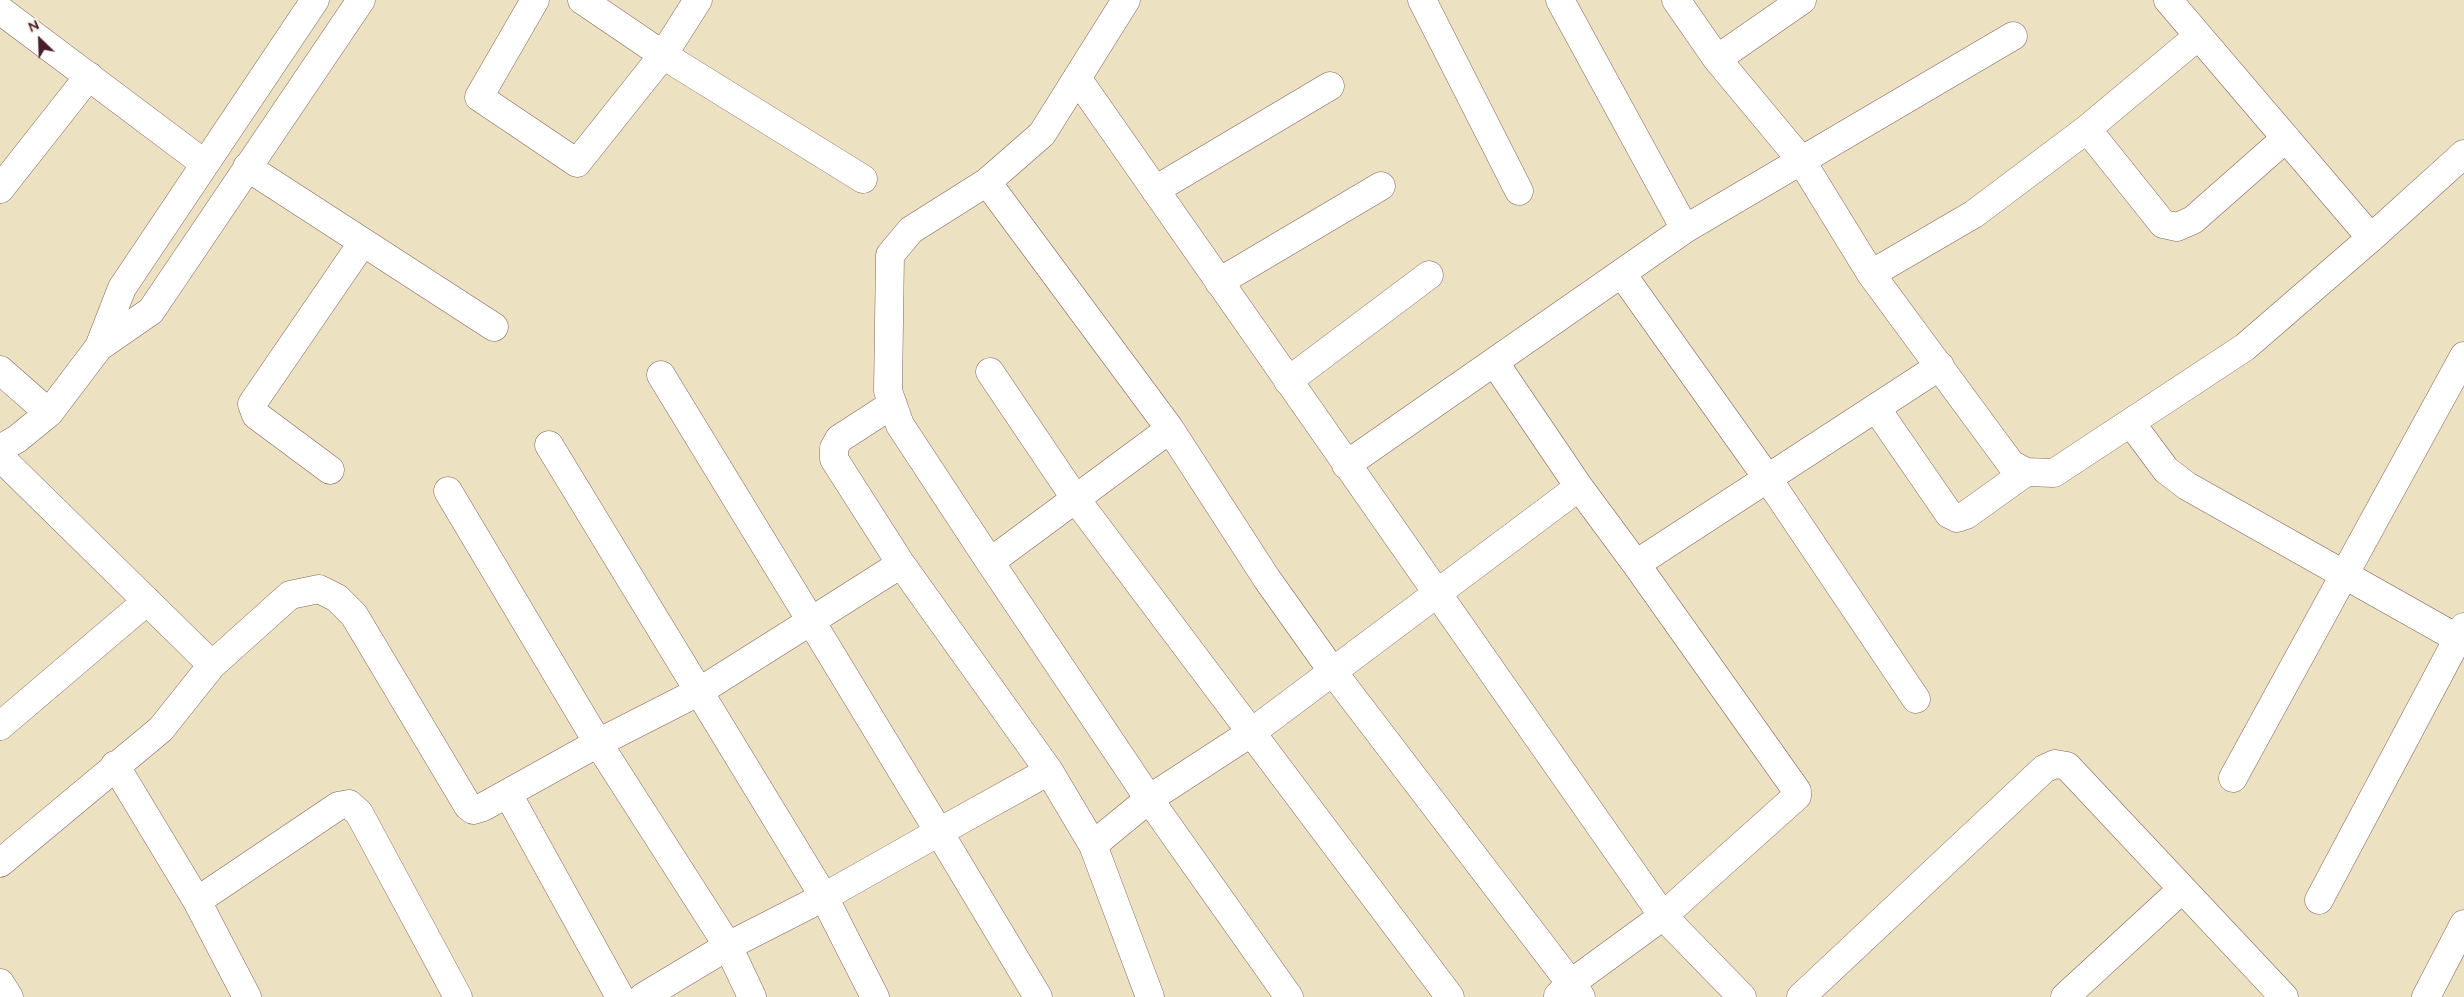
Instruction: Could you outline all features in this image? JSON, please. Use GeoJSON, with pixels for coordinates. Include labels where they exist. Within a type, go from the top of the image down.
{"type":"FeatureCollection","features":[{"type":"Feature","properties":{"kind":"street"},"geometry":{"type":"LineString","coordinates":[[0,448],[17,439],[49,414],[99,348],[122,288],[315,0]]}},
{"type":"Feature","properties":{"kind":"street"},"geometry":{"type":"LineString","coordinates":[[99,348],[151,311],[361,0]]}},
{"type":"Feature","properties":{"kind":"street"},"geometry":{"type":"LineString","coordinates":[[535,0],[479,97],[577,163],[663,55],[698,0]]}},
{"type":"Feature","properties":{"kind":"street"},"geometry":{"type":"LineString","coordinates":[[582,0],[663,55],[863,179]]}},
{"type":"Feature","properties":{"kind":"street"},"geometry":{"type":"LineString","coordinates":[[1422,0],[1519,191]]}},
{"type":"Feature","properties":{"kind":"street"},"geometry":{"type":"LineString","coordinates":[[1560,0],[1685,229]]}},
{"type":"Feature","properties":{"kind":"street"},"geometry":{"type":"LineString","coordinates":[[1676,0],[1717,59],[1801,160],[1871,274],[2011,464],[2026,472],[2054,473],[2245,347],[2371,238],[2464,154]]}},
{"type":"Feature","properties":{"kind":"street"},"geometry":{"type":"LineString","coordinates":[[1717,59],[1802,0]]}},
{"type":"Feature","properties":{"kind":"street"},"geometry":{"type":"LineString","coordinates":[[2168,0],[2371,238]]}},
{"type":"Feature","properties":{"kind":"street"},"geometry":{"type":"LineString","coordinates":[[1119,2],[1077,78],[1042,134],[987,182],[912,230],[890,255],[888,391],[900,425],[990,562],[1149,799],[1289,997]]}},
{"type":"Feature","properties":{"kind":"street"},"geometry":{"type":"LineString","coordinates":[[0,10],[205,164]]}},
{"type":"Feature","properties":{"kind":"street"},"geometry":{"type":"LineString","coordinates":[[1346,465],[1685,229],[2013,36]]}},
{"type":"Feature","properties":{"kind":"street"},"geometry":{"type":"LineString","coordinates":[[1871,274],[1974,214],[2087,129],[2198,37]]}},
{"type":"Feature","properties":{"kind":"street"},"geometry":{"type":"LineString","coordinates":[[0,189],[89,76]]}},
{"type":"Feature","properties":{"kind":"street"},"geometry":{"type":"LineString","coordinates":[[1077,78],[1663,916],[1742,997]]}},
{"type":"Feature","properties":{"kind":"street"},"geometry":{"type":"LineString","coordinates":[[1155,190],[1330,86]]}},
{"type":"Feature","properties":{"kind":"street"},"geometry":{"type":"LineString","coordinates":[[2087,129],[2163,224],[2177,227],[2193,220],[2286,138]]}},
{"type":"Feature","properties":{"kind":"street"},"geometry":{"type":"LineString","coordinates":[[247,167],[494,327]]}},
{"type":"Feature","properties":{"kind":"street"},"geometry":{"type":"LineString","coordinates":[[987,182],[1170,429],[1267,580],[1333,672],[1570,993],[1663,916],[1797,796],[1797,791],[1579,487],[1495,363]]}},
{"type":"Feature","properties":{"kind":"street"},"geometry":{"type":"LineString","coordinates":[[1219,282],[1381,186]]}},
{"type":"Feature","properties":{"kind":"street"},"geometry":{"type":"LineString","coordinates":[[330,470],[256,415],[252,404],[363,242]]}},
{"type":"Feature","properties":{"kind":"street"},"geometry":{"type":"LineString","coordinates":[[1622,274],[1768,479],[1916,699]]}},
{"type":"Feature","properties":{"kind":"street"},"geometry":{"type":"LineString","coordinates":[[1288,381],[1430,275]]}},
{"type":"Feature","properties":{"kind":"street"},"geometry":{"type":"LineString","coordinates":[[2233,778],[2464,356]]}},
{"type":"Feature","properties":{"kind":"street"},"geometry":{"type":"LineString","coordinates":[[1636,564],[1940,366]]}},
{"type":"Feature","properties":{"kind":"street"},"geometry":{"type":"LineString","coordinates":[[0,370],[49,414]]}},
{"type":"Feature","properties":{"kind":"street"},"geometry":{"type":"LineString","coordinates":[[990,372],[1076,498],[1450,997]]}},
{"type":"Feature","properties":{"kind":"street"},"geometry":{"type":"LineString","coordinates":[[661,375],[812,621],[1038,997]]}},
{"type":"Feature","properties":{"kind":"street"},"geometry":{"type":"LineString","coordinates":[[893,404],[839,439],[834,448],[834,459],[901,564],[1049,771],[1093,845],[1150,997]]}},
{"type":"Feature","properties":{"kind":"street"},"geometry":{"type":"LineString","coordinates":[[1876,408],[1949,514],[1957,518],[1966,515],[2026,472]]}},
{"type":"Feature","properties":{"kind":"street"},"geometry":{"type":"LineString","coordinates":[[2131,423],[2166,470],[2187,486],[2345,576],[2462,636],[2318,900]]}},
{"type":"Feature","properties":{"kind":"street"},"geometry":{"type":"LineString","coordinates":[[990,562],[1170,429]]}},
{"type":"Feature","properties":{"kind":"street"},"geometry":{"type":"LineString","coordinates":[[550,445],[824,897],[875,997]]}},
{"type":"Feature","properties":{"kind":"street"},"geometry":{"type":"LineString","coordinates":[[0,457],[212,664]]}},
{"type":"Feature","properties":{"kind":"street"},"geometry":{"type":"LineString","coordinates":[[1093,845],[1149,799],[1252,732],[1439,594],[1579,487]]}},
{"type":"Feature","properties":{"kind":"street"},"geometry":{"type":"LineString","coordinates":[[448,491],[598,743],[728,946],[752,997]]}},
{"type":"Feature","properties":{"kind":"street"},"geometry":{"type":"LineString","coordinates":[[0,863],[161,729],[212,664],[290,595],[318,589],[337,598],[354,614],[468,806],[473,810],[508,794],[598,743],[700,691],[901,564]]}},
{"type":"Feature","properties":{"kind":"street"},"geometry":{"type":"LineString","coordinates":[[0,726],[147,601]]}},
{"type":"Feature","properties":{"kind":"street"},"geometry":{"type":"LineString","coordinates":[[1801,997],[2044,769],[2055,764],[2067,766],[2284,997]]}},
{"type":"Feature","properties":{"kind":"street"},"geometry":{"type":"LineString","coordinates":[[115,766],[197,901],[247,997]]}},
{"type":"Feature","properties":{"kind":"street"},"geometry":{"type":"LineString","coordinates":[[643,997],[728,946],[824,897],[1049,771]]}},
{"type":"Feature","properties":{"kind":"street"},"geometry":{"type":"LineString","coordinates":[[508,794],[620,997]]}},
{"type":"Feature","properties":{"kind":"street"},"geometry":{"type":"LineString","coordinates":[[197,901],[338,806],[349,804],[359,813],[458,997]]}},
{"type":"Feature","properties":{"kind":"street"},"geometry":{"type":"LineString","coordinates":[[2065,997],[2182,890]]}},
{"type":"Feature","properties":{"kind":"street"},"geometry":{"type":"LineString","coordinates":[[2426,997],[2464,924]]}},
{"type":"Feature","properties":{"kind":"street"},"geometry":{"type":"LineString","coordinates":[[0,983],[9,997]]}}]}
